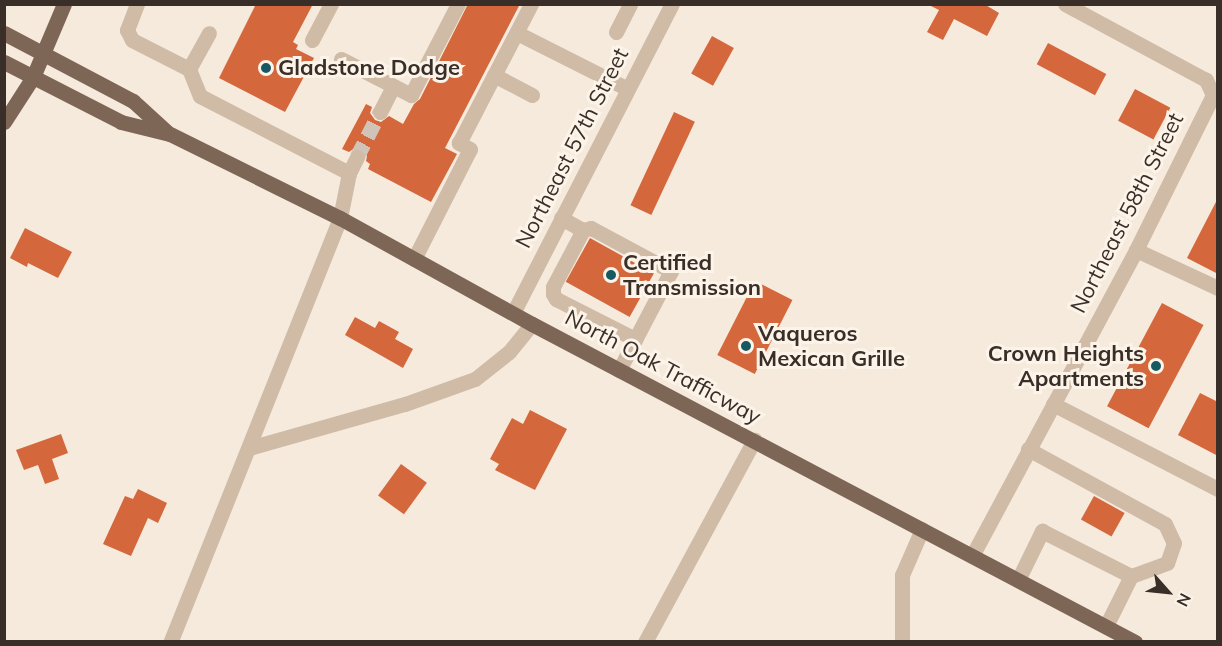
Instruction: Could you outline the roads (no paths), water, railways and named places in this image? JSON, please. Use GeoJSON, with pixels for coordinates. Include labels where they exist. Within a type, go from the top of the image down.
{"type":"FeatureCollection","features":[{"type":"Feature","properties":{"kind":"main road"},"geometry":{"type":"LineString","coordinates":[[4,122],[33,77],[64,4]]}},
{"type":"Feature","properties":{"kind":"main road","name":"North Oak Trafficway"},"geometry":{"type":"LineString","coordinates":[[4,33],[133,101],[170,134]]}},
{"type":"Feature","properties":{"kind":"main road","name":"North Oak Trafficway"},"geometry":{"type":"LineString","coordinates":[[4,62],[121,122],[170,134],[340,218],[532,324],[1136,642]]}},
{"type":"Feature","properties":{"kind":"street"},"geometry":{"type":"LineString","coordinates":[[136,4],[127,30],[132,40],[189,69],[200,96],[349,172]]}},
{"type":"Feature","properties":{"kind":"street"},"geometry":{"type":"LineString","coordinates":[[312,40],[331,4]]}},
{"type":"Feature","properties":{"kind":"street"},"geometry":{"type":"LineString","coordinates":[[341,59],[411,95],[458,4]]}},
{"type":"Feature","properties":{"kind":"street"},"geometry":{"type":"LineString","coordinates":[[414,259],[470,149],[459,143],[531,4]]}},
{"type":"Feature","properties":{"kind":"street"},"geometry":{"type":"LineString","coordinates":[[616,32],[630,4]]}},
{"type":"Feature","properties":{"kind":"street","name":"Northeast 57th Street"},"geometry":{"type":"LineString","coordinates":[[513,313],[672,4]]}},
{"type":"Feature","properties":{"kind":"street","name":"Northeast 58th Street"},"geometry":{"type":"LineString","coordinates":[[972,556],[1136,250],[1213,95],[1206,80],[1065,4]]}},
{"type":"Feature","properties":{"kind":"street"},"geometry":{"type":"LineString","coordinates":[[189,69],[209,33]]}},
{"type":"Feature","properties":{"kind":"street"},"geometry":{"type":"LineString","coordinates":[[517,33],[628,89]]}},
{"type":"Feature","properties":{"kind":"street"},"geometry":{"type":"LineString","coordinates":[[494,75],[532,95]]}},
{"type":"Feature","properties":{"kind":"street"},"geometry":{"type":"LineString","coordinates":[[380,112],[393,86]]}},
{"type":"Feature","properties":{"kind":"street"},"geometry":{"type":"LineString","coordinates":[[170,642],[340,218],[349,172],[357,157]]}},
{"type":"Feature","properties":{"kind":"street"},"geometry":{"type":"LineString","coordinates":[[561,218],[583,230],[591,228],[671,271],[619,369]]}},
{"type":"Feature","properties":{"kind":"street"},"geometry":{"type":"LineString","coordinates":[[583,230],[554,286],[553,294],[556,299],[635,339]]}},
{"type":"Feature","properties":{"kind":"street"},"geometry":{"type":"LineString","coordinates":[[1136,250],[1218,288]]}},
{"type":"Feature","properties":{"kind":"street"},"geometry":{"type":"LineString","coordinates":[[249,448],[382,411],[475,379],[509,352],[532,324]]}},
{"type":"Feature","properties":{"kind":"street"},"geometry":{"type":"LineString","coordinates":[[1053,404],[1218,489]]}},
{"type":"Feature","properties":{"kind":"street"},"geometry":{"type":"LineString","coordinates":[[645,642],[754,440]]}},
{"type":"Feature","properties":{"kind":"street"},"geometry":{"type":"LineString","coordinates":[[1029,449],[1165,524],[1174,543],[1167,563],[1131,576],[1106,626]]}},
{"type":"Feature","properties":{"kind":"street"},"geometry":{"type":"LineString","coordinates":[[902,642],[902,575],[922,529]]}},
{"type":"Feature","properties":{"kind":"street"},"geometry":{"type":"LineString","coordinates":[[1018,580],[1042,531],[1131,576]]}},
{"type":"Feature","properties":{"kind":"tunnel"},"geometry":{"type":"LineString","coordinates":[[357,157],[380,112]]}},
{"type":"Feature","properties":{"kind":"place","name":"Gladstone Dodge"},"geometry":{"type":"Point","coordinates":[266,68]}},
{"type":"Feature","properties":{"kind":"place","name":"Certified Transmission"},"geometry":{"type":"Point","coordinates":[611,275]}},
{"type":"Feature","properties":{"kind":"place","name":"Vaqueros Mexican Grille"},"geometry":{"type":"Point","coordinates":[746,346]}},
{"type":"Feature","properties":{"kind":"place","name":"Crown Heights Apartments"},"geometry":{"type":"Point","coordinates":[1156,366]}}]}
